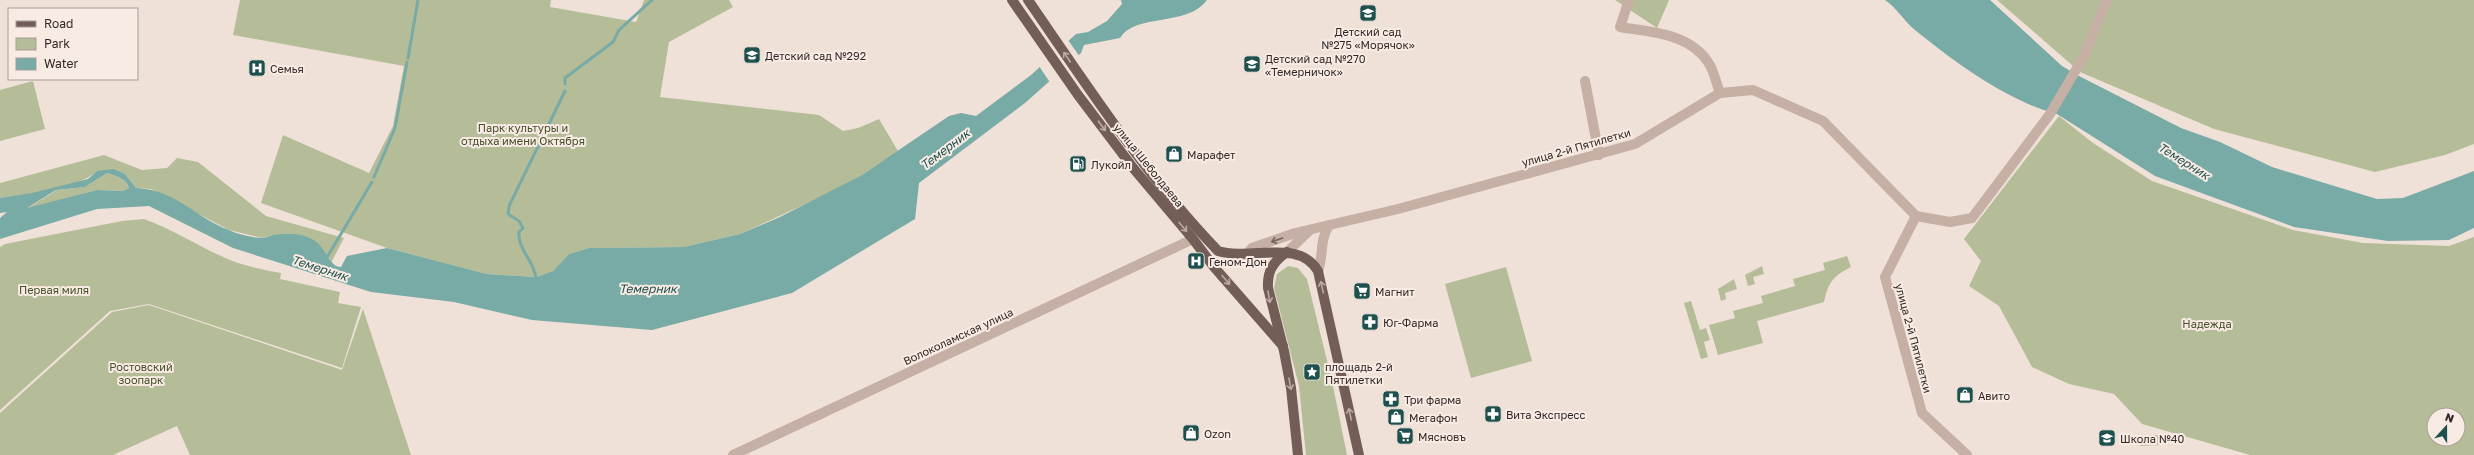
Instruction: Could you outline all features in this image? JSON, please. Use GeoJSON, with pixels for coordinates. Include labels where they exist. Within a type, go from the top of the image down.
{"type":"FeatureCollection","features":[{"type":"Feature","properties":{"kind":"main road","name":"улица Шеболдаева"},"geometry":{"type":"LineString","coordinates":[[1012,0],[1078,95],[1134,168],[1202,250],[1214,267],[1283,346]]}},
{"type":"Feature","properties":{"kind":"main road","name":"улица Шеболдаева"},"geometry":{"type":"LineString","coordinates":[[1030,2],[1088,90],[1143,165],[1218,251],[1232,255],[1246,255]]}},
{"type":"Feature","properties":{"kind":"main road"},"geometry":{"type":"LineString","coordinates":[[1287,252],[1276,260],[1267,278],[1271,309],[1283,346],[1292,393],[1298,455]]}},
{"type":"Feature","properties":{"kind":"main road"},"geometry":{"type":"LineString","coordinates":[[1246,255],[1287,252],[1308,259],[1318,271],[1358,454]]}},
{"type":"Feature","properties":{"kind":"street"},"geometry":{"type":"LineString","coordinates":[[1629,0],[1620,27],[1673,36],[1697,49],[1708,62],[1720,93]]}},
{"type":"Feature","properties":{"kind":"street"},"geometry":{"type":"LineString","coordinates":[[1916,216],[1950,222],[1972,218],[2050,114],[2084,56],[2107,0]]}},
{"type":"Feature","properties":{"kind":"street"},"geometry":{"type":"LineString","coordinates":[[1585,81],[1599,155]]}},
{"type":"Feature","properties":{"kind":"street","name":"улица 2-й Пятилетки"},"geometry":{"type":"LineString","coordinates":[[1246,255],[1252,248],[1310,230],[1599,155],[1635,144],[1720,93],[1753,90],[1823,121],[1916,216],[1885,277],[1922,413],[1967,455]]}},
{"type":"Feature","properties":{"kind":"street"},"geometry":{"type":"LineString","coordinates":[[1318,271],[1321,264],[1321,243],[1329,225]]}},
{"type":"Feature","properties":{"kind":"street","name":"улица 2-й Пятилетки"},"geometry":{"type":"LineString","coordinates":[[1287,252],[1310,230]]}},
{"type":"Feature","properties":{"kind":"street","name":"Волоколамская улица"},"geometry":{"type":"LineString","coordinates":[[733,455],[1193,239]]}},
{"type":"Feature","properties":{"kind":"green space","name":"Парк культуры и отдыха имени Октября"},"geometry":{"type":"Polygon","coordinates":[[[240,0],[551,0],[550,7],[636,22],[644,0],[729,0],[733,7],[669,42],[660,97],[819,115],[843,131],[858,128],[879,119],[898,151],[862,175],[825,195],[740,234],[684,247],[589,248],[569,254],[553,271],[536,277],[487,274],[387,248],[261,203],[283,135],[369,173],[393,126],[404,66],[233,35],[240,0]]]}},
{"type":"Feature","properties":{"kind":"green space"},"geometry":{"type":"Polygon","coordinates":[[[1615,0],[1669,0],[1657,28],[1615,0]]]}},
{"type":"Feature","properties":{"kind":"green space"},"geometry":{"type":"Polygon","coordinates":[[[1997,0],[2474,0],[2474,144],[2445,155],[2375,172],[2214,129],[2080,72],[1997,0]]]}},
{"type":"Feature","properties":{"kind":"green space"},"geometry":{"type":"Polygon","coordinates":[[[33,81],[45,129],[0,141],[0,90],[33,81]]]}},
{"type":"Feature","properties":{"kind":"green space","name":"Надежда"},"geometry":{"type":"Polygon","coordinates":[[[2059,116],[2093,143],[2152,181],[2293,230],[2363,243],[2449,246],[2474,237],[2474,455],[2250,455],[2142,424],[2114,394],[2069,384],[2032,367],[1999,306],[1969,286],[1981,261],[1964,239],[2059,116]]]}},
{"type":"Feature","properties":{"kind":"green space"},"geometry":{"type":"Polygon","coordinates":[[[104,155],[142,170],[167,168],[177,158],[198,162],[266,216],[344,238],[331,263],[329,257],[272,235],[262,238],[229,230],[151,189],[136,188],[125,174],[97,171],[78,182],[52,190],[0,198],[0,183],[104,155]]]}},
{"type":"Feature","properties":{"kind":"green space"},"geometry":{"type":"Polygon","coordinates":[[[107,173],[117,176],[126,182],[129,188],[123,191],[97,190],[26,209],[57,190],[85,187],[107,173]]]}},
{"type":"Feature","properties":{"kind":"green space","name":"Первая миля"},"geometry":{"type":"Polygon","coordinates":[[[144,219],[234,261],[281,273],[280,279],[340,292],[338,303],[361,307],[342,368],[149,304],[110,311],[0,410],[0,247],[5,244],[122,221],[144,219]]]}},
{"type":"Feature","properties":{"kind":"green space"},"geometry":{"type":"Polygon","coordinates":[[[1847,256],[1851,267],[1832,281],[1827,290],[1824,302],[1757,321],[1763,343],[1718,355],[1709,325],[1735,318],[1733,311],[1763,303],[1761,296],[1795,286],[1793,279],[1825,270],[1823,263],[1847,256]]]}},
{"type":"Feature","properties":{"kind":"green space"},"geometry":{"type":"Polygon","coordinates":[[[1288,266],[1298,268],[1307,279],[1332,381],[1347,455],[1306,455],[1299,386],[1274,288],[1277,274],[1288,266]]]}},
{"type":"Feature","properties":{"kind":"green space"},"geometry":{"type":"Polygon","coordinates":[[[1762,266],[1764,274],[1753,277],[1755,284],[1748,286],[1745,275],[1762,266]]]}},
{"type":"Feature","properties":{"kind":"green space"},"geometry":{"type":"Polygon","coordinates":[[[1506,267],[1532,361],[1471,378],[1445,284],[1506,267]]]}},
{"type":"Feature","properties":{"kind":"green space"},"geometry":{"type":"Polygon","coordinates":[[[1734,279],[1737,289],[1725,293],[1726,299],[1721,301],[1718,289],[1734,279]]]}},
{"type":"Feature","properties":{"kind":"green space"},"geometry":{"type":"Polygon","coordinates":[[[1691,301],[1700,330],[1706,328],[1710,340],[1704,342],[1708,357],[1701,359],[1684,303],[1691,301]]]}},
{"type":"Feature","properties":{"kind":"green space","name":"Ростовский зоопарк"},"geometry":{"type":"Polygon","coordinates":[[[149,305],[342,370],[363,309],[411,455],[190,455],[177,426],[113,455],[0,455],[0,413],[112,312],[149,305]]]}},
{"type":"Feature","properties":{"kind":"green space"},"geometry":{"type":"Polygon","coordinates":[[[2160,435],[2161,445],[2140,446],[2140,436],[2160,435]]]}},
{"type":"Feature","properties":{"kind":"water","name":"Темерник"},"geometry":{"type":"Polygon","coordinates":[[[1121,0],[1207,0],[1188,14],[1137,25],[1127,30],[1120,38],[1084,45],[1081,53],[1025,103],[919,183],[915,219],[792,293],[652,330],[532,320],[454,302],[371,292],[233,248],[149,206],[97,209],[0,239],[0,218],[7,212],[0,213],[0,198],[32,193],[88,179],[97,171],[113,169],[125,174],[136,188],[163,194],[185,205],[217,225],[236,233],[258,238],[264,238],[272,235],[299,235],[314,240],[319,244],[329,259],[336,266],[341,267],[347,256],[387,248],[487,274],[536,277],[553,271],[569,254],[589,248],[684,247],[740,234],[780,217],[862,175],[949,116],[961,113],[976,116],[1031,75],[1076,34],[1088,32],[1107,21],[1122,4],[1121,0]],[[107,173],[85,187],[56,190],[27,208],[97,190],[123,191],[129,188],[126,182],[117,176],[107,173]]]}},
{"type":"Feature","properties":{"kind":"water","name":"Темерник"},"geometry":{"type":"Polygon","coordinates":[[[1885,0],[1990,0],[2062,66],[2079,76],[2181,128],[2220,142],[2272,167],[2377,199],[2403,198],[2474,171],[2474,228],[2449,240],[2388,241],[2294,227],[2155,176],[2057,114],[2020,100],[1982,79],[1946,55],[1915,30],[1885,0]]]}},
{"type":"Feature","properties":{"kind":"pier"},"geometry":{"type":"Polygon","coordinates":[[[1068,40],[1080,57],[1051,84],[1039,66],[1068,40]]]}},
{"type":"Feature","properties":{"kind":"waterway"},"geometry":{"type":"LineString","coordinates":[[408,58],[418,0]]}},
{"type":"Feature","properties":{"kind":"waterway"},"geometry":{"type":"LineString","coordinates":[[565,84],[565,78],[613,42],[619,30],[652,0]]}},
{"type":"Feature","properties":{"kind":"waterway"},"geometry":{"type":"LineString","coordinates":[[374,177],[395,128],[407,62]]}},
{"type":"Feature","properties":{"kind":"waterway"},"geometry":{"type":"LineString","coordinates":[[536,280],[533,268],[519,238],[519,232],[523,228],[519,221],[508,214],[509,206],[565,91]]}},
{"type":"Feature","properties":{"kind":"waterway"},"geometry":{"type":"LineString","coordinates":[[326,259],[372,182]]}},
{"type":"Feature","properties":{"kind":"place","name":"Детский сад №275 «Морячок»"},"geometry":{"type":"Point","coordinates":[1368,13]}},
{"type":"Feature","properties":{"kind":"place","name":"Детский сад №292"},"geometry":{"type":"Point","coordinates":[752,55]}},
{"type":"Feature","properties":{"kind":"place","name":"Детский сад №270 «Темерничок»"},"geometry":{"type":"Point","coordinates":[1252,64]}},
{"type":"Feature","properties":{"kind":"place","name":"Семья"},"geometry":{"type":"Point","coordinates":[257,68]}},
{"type":"Feature","properties":{"kind":"place","name":"Марафет"},"geometry":{"type":"Point","coordinates":[1174,154]}},
{"type":"Feature","properties":{"kind":"place","name":"Лукойл"},"geometry":{"type":"Point","coordinates":[1078,164]}},
{"type":"Feature","properties":{"kind":"place","name":"Геном-Дон"},"geometry":{"type":"Point","coordinates":[1196,261]}},
{"type":"Feature","properties":{"kind":"place","name":"Магнит"},"geometry":{"type":"Point","coordinates":[1362,291]}},
{"type":"Feature","properties":{"kind":"place","name":"Юг-Фарма"},"geometry":{"type":"Point","coordinates":[1370,322]}},
{"type":"Feature","properties":{"kind":"place","name":"площадь 2-й Пятилетки"},"geometry":{"type":"Point","coordinates":[1312,372]}},
{"type":"Feature","properties":{"kind":"place","name":"Авито"},"geometry":{"type":"Point","coordinates":[1965,395]}},
{"type":"Feature","properties":{"kind":"place","name":"Три фарма"},"geometry":{"type":"Point","coordinates":[1391,399]}},
{"type":"Feature","properties":{"kind":"place","name":"Вита Экспресс"},"geometry":{"type":"Point","coordinates":[1493,414]}},
{"type":"Feature","properties":{"kind":"place","name":"Мегафон"},"geometry":{"type":"Point","coordinates":[1396,417]}},
{"type":"Feature","properties":{"kind":"place","name":"Ozon"},"geometry":{"type":"Point","coordinates":[1191,433]}},
{"type":"Feature","properties":{"kind":"place","name":"Мясновъ"},"geometry":{"type":"Point","coordinates":[1405,436]}},
{"type":"Feature","properties":{"kind":"place","name":"Школа №40"},"geometry":{"type":"Point","coordinates":[2107,438]}}]}
